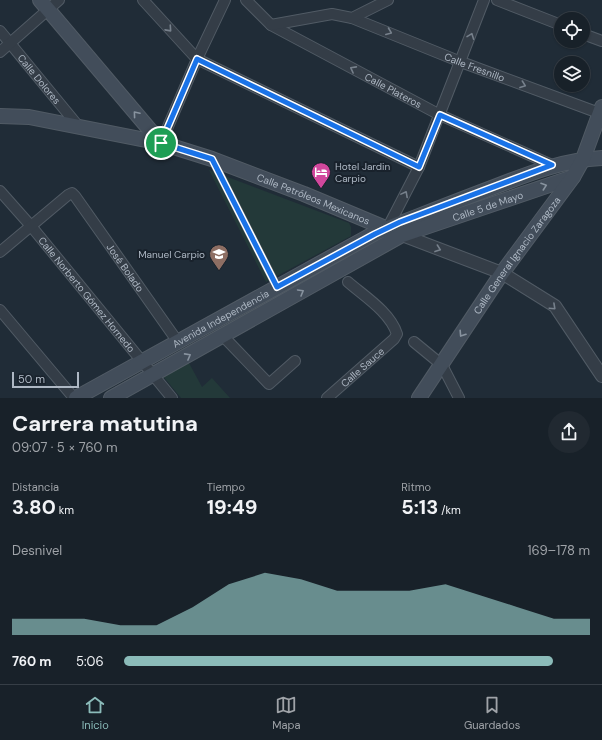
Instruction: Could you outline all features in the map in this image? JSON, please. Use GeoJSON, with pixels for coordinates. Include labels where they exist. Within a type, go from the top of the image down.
{"type":"FeatureCollection","features":[{"type":"Feature","properties":{"kind":"main road"},"geometry":{"type":"LineString","coordinates":[[44,5],[161,143]]}},
{"type":"Feature","properties":{"kind":"main road","name":"Calle General Ignacio Zaragoza"},"geometry":{"type":"LineString","coordinates":[[419,398],[502,272],[573,177],[583,159],[600,110]]}},
{"type":"Feature","properties":{"kind":"main road","name":"Calle Petróleos Mexicanos"},"geometry":{"type":"LineString","coordinates":[[0,116],[29,117],[161,143],[212,159],[304,194],[402,235]]}},
{"type":"Feature","properties":{"kind":"main road","name":"Calle 5 de Mayo"},"geometry":{"type":"LineString","coordinates":[[386,229],[400,222],[552,165],[583,159],[602,158]]}},
{"type":"Feature","properties":{"kind":"main road","name":"Calle 5 de Mayo"},"geometry":{"type":"LineString","coordinates":[[402,235],[573,177]]}},
{"type":"Feature","properties":{"kind":"main road","name":"Avenida Independencia"},"geometry":{"type":"LineString","coordinates":[[75,398],[143,363],[277,287],[386,229]]}},
{"type":"Feature","properties":{"kind":"main road","name":"Avenida Independencia"},"geometry":{"type":"LineString","coordinates":[[111,398],[402,235]]}},
{"type":"Feature","properties":{"kind":"street"},"geometry":{"type":"LineString","coordinates":[[0,52],[44,5],[59,0]]}},
{"type":"Feature","properties":{"kind":"street"},"geometry":{"type":"LineString","coordinates":[[143,0],[197,59],[419,167]]}},
{"type":"Feature","properties":{"kind":"street"},"geometry":{"type":"LineString","coordinates":[[161,143],[197,59],[225,0]]}},
{"type":"Feature","properties":{"kind":"street","name":"Calle Plateros"},"geometry":{"type":"LineString","coordinates":[[246,0],[271,25],[440,115],[552,165]]}},
{"type":"Feature","properties":{"kind":"street"},"geometry":{"type":"LineString","coordinates":[[352,18],[388,0]]}},
{"type":"Feature","properties":{"kind":"street"},"geometry":{"type":"LineString","coordinates":[[386,229],[419,167],[484,0]]}},
{"type":"Feature","properties":{"kind":"street"},"geometry":{"type":"LineString","coordinates":[[497,0],[554,22]]}},
{"type":"Feature","properties":{"kind":"street","name":"Calle Fresnillo"},"geometry":{"type":"LineString","coordinates":[[271,25],[332,14],[352,18],[461,62],[600,110]]}},
{"type":"Feature","properties":{"kind":"street","name":"Calle Dolores"},"geometry":{"type":"LineString","coordinates":[[0,32],[79,127]]}},
{"type":"Feature","properties":{"kind":"street"},"geometry":{"type":"LineString","coordinates":[[590,37],[602,41]]}},
{"type":"Feature","properties":{"kind":"street"},"geometry":{"type":"LineString","coordinates":[[212,159],[277,287]]}},
{"type":"Feature","properties":{"kind":"street","name":"Calle Norberto Gómez Hornedo"},"geometry":{"type":"LineString","coordinates":[[0,191],[31,226],[172,398]]}},
{"type":"Feature","properties":{"kind":"street","name":"José Bolado"},"geometry":{"type":"LineString","coordinates":[[31,226],[72,193],[178,342]]}},
{"type":"Feature","properties":{"kind":"street"},"geometry":{"type":"LineString","coordinates":[[0,252],[31,226]]}},
{"type":"Feature","properties":{"kind":"street","name":"Calle Petróleos Mexicanos"},"geometry":{"type":"LineString","coordinates":[[402,235],[502,272],[555,306],[602,376]]}},
{"type":"Feature","properties":{"kind":"street","name":"Calle Sauce"},"geometry":{"type":"LineString","coordinates":[[327,398],[394,339],[397,334],[395,328],[379,309],[348,282]]}},
{"type":"Feature","properties":{"kind":"street"},"geometry":{"type":"LineString","coordinates":[[0,310],[75,398]]}},
{"type":"Feature","properties":{"kind":"street"},"geometry":{"type":"LineString","coordinates":[[223,336],[269,384],[295,361]]}},
{"type":"Feature","properties":{"kind":"street"},"geometry":{"type":"LineString","coordinates":[[414,342],[442,365],[459,398]]}},
{"type":"Feature","properties":{"kind":"green space"},"geometry":{"type":"Polygon","coordinates":[[[209,170],[349,223],[351,227],[351,236],[266,282],[209,170]]]}},
{"type":"Feature","properties":{"kind":"green space"},"geometry":{"type":"Polygon","coordinates":[[[189,363],[202,387],[212,378],[230,398],[181,398],[162,375],[189,363]]]}},
{"type":"Feature","properties":{"kind":"place","name":"Hotel Jardin Carpio"},"geometry":{"type":"Point","coordinates":[321,189]}},
{"type":"Feature","properties":{"kind":"place","name":"Manuel Carpio"},"geometry":{"type":"Point","coordinates":[219,271]}},
{"type":"Feature","properties":{"kind":"route"},"geometry":{"type":"LineString","coordinates":[[197,59],[419,167],[440,115],[552,165],[400,222],[277,287],[215,168],[212,159],[161,143],[197,59]]}}]}
